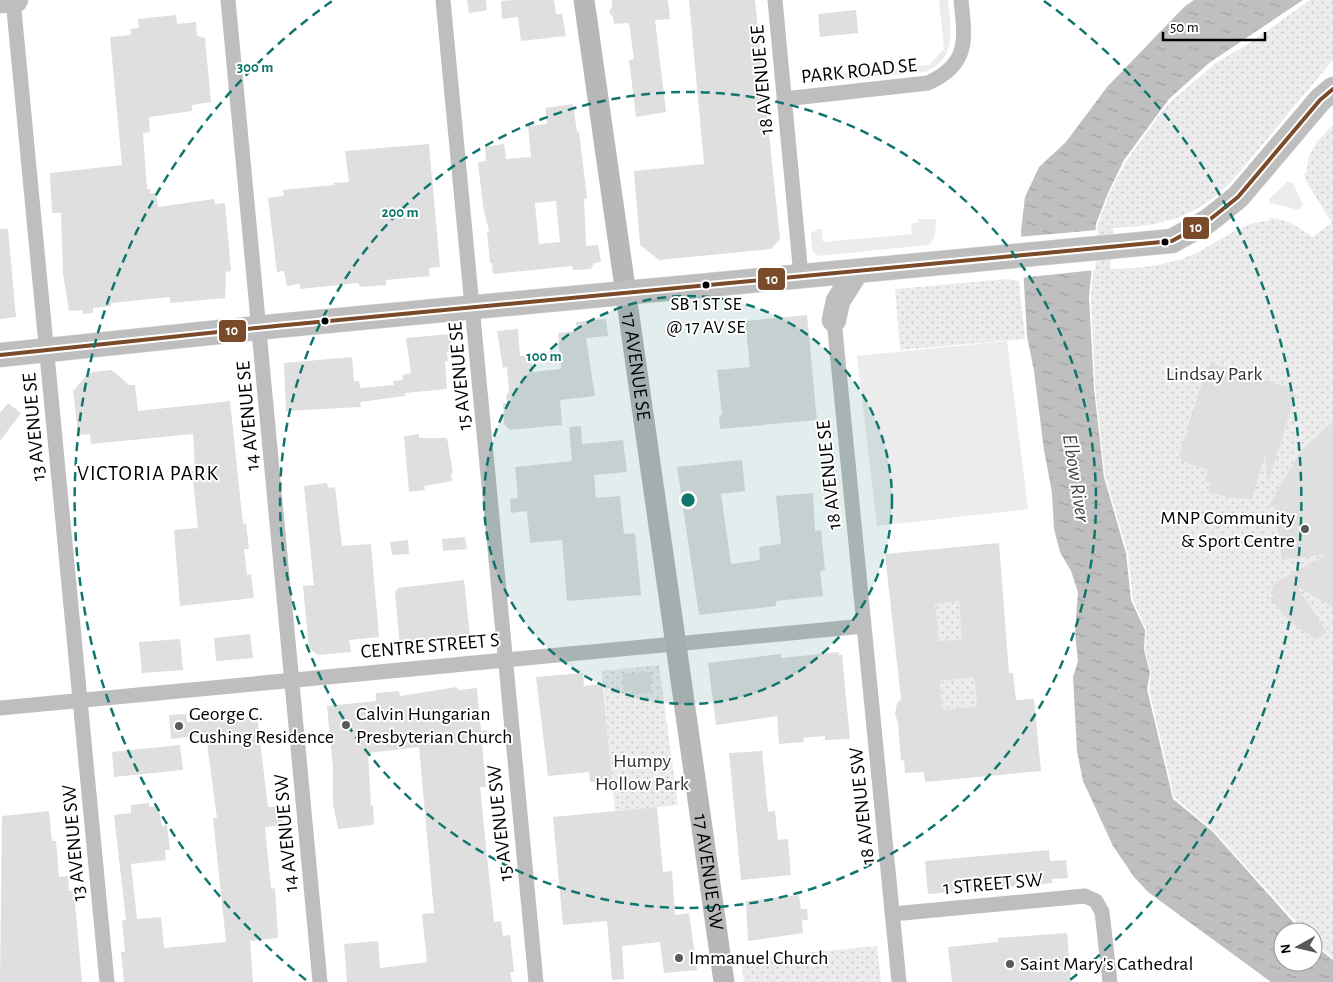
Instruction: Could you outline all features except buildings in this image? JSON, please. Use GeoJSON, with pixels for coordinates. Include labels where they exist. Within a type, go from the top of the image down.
{"type":"FeatureCollection","features":[{"type":"Feature","properties":{"kind":"main road"},"geometry":{"type":"LineString","coordinates":[[0,2],[15,0]]}},
{"type":"Feature","properties":{"kind":"main road","name":"17 AVENUE SE"},"geometry":{"type":"LineString","coordinates":[[584,0],[677,644]]}},
{"type":"Feature","properties":{"kind":"main road"},"geometry":{"type":"LineString","coordinates":[[0,354],[259,327],[1172,242],[1208,221],[1238,197],[1320,100],[1333,89]]}},
{"type":"Feature","properties":{"kind":"main road"},"geometry":{"type":"LineString","coordinates":[[834,320],[838,301],[857,271]]}},
{"type":"Feature","properties":{"kind":"main road"},"geometry":{"type":"LineString","coordinates":[[805,275],[824,296],[834,320]]}},
{"type":"Feature","properties":{"kind":"main road","name":"17 AVENUE SW"},"geometry":{"type":"LineString","coordinates":[[677,644],[724,982]]}},
{"type":"Feature","properties":{"kind":"street","name":"13 AVENUE SE"},"geometry":{"type":"LineString","coordinates":[[15,0],[80,701]]}},
{"type":"Feature","properties":{"kind":"street","name":"14 AVENUE SE"},"geometry":{"type":"LineString","coordinates":[[228,0],[292,680]]}},
{"type":"Feature","properties":{"kind":"street","name":"15 AVENUE SE"},"geometry":{"type":"LineString","coordinates":[[443,0],[474,307],[504,659]]}},
{"type":"Feature","properties":{"kind":"street","name":"18 AVENUE SE"},"geometry":{"type":"LineString","coordinates":[[775,0],[784,99],[805,275]]}},
{"type":"Feature","properties":{"kind":"street","name":"PARK ROAD SE"},"geometry":{"type":"LineString","coordinates":[[784,99],[928,83],[941,77],[960,57],[964,45],[961,0]]}},
{"type":"Feature","properties":{"kind":"street","name":"18 AVENUE SE"},"geometry":{"type":"LineString","coordinates":[[834,320],[864,626]]}},
{"type":"Feature","properties":{"kind":"street","name":"CENTRE STREET S"},"geometry":{"type":"LineString","coordinates":[[0,708],[864,626]]}},
{"type":"Feature","properties":{"kind":"street","name":"18 AVENUE SW"},"geometry":{"type":"LineString","coordinates":[[864,626],[899,982]]}},
{"type":"Feature","properties":{"kind":"street","name":"15 AVENUE SW"},"geometry":{"type":"LineString","coordinates":[[504,659],[536,982]]}},
{"type":"Feature","properties":{"kind":"street","name":"14 AVENUE SW"},"geometry":{"type":"LineString","coordinates":[[292,680],[320,982]]}},
{"type":"Feature","properties":{"kind":"street","name":"13 AVENUE SW"},"geometry":{"type":"LineString","coordinates":[[80,701],[107,982]]}},
{"type":"Feature","properties":{"kind":"street","name":"1 STREET SW"},"geometry":{"type":"LineString","coordinates":[[892,914],[1085,896],[1096,901],[1102,912],[1110,982]]}},
{"type":"Feature","properties":{"kind":"green space"},"geometry":{"type":"Polygon","coordinates":[[[939,0],[948,0],[951,32],[950,42],[943,60],[935,67],[924,72],[825,82],[824,75],[929,65],[944,49],[939,0]]]}},
{"type":"Feature","properties":{"kind":"green space","name":"Lindsay Park"},"geometry":{"type":"Polygon","coordinates":[[[1310,0],[1333,0],[1333,60],[1219,194],[1192,212],[1178,218],[1148,225],[1113,228],[1110,269],[1144,267],[1178,260],[1207,248],[1232,232],[1250,224],[1269,221],[1269,218],[1292,224],[1312,237],[1332,223],[1306,181],[1304,174],[1307,172],[1309,158],[1314,146],[1333,125],[1333,958],[1323,950],[1323,922],[1296,922],[1214,831],[1174,797],[1149,689],[1151,673],[1145,650],[1146,629],[1133,600],[1128,553],[1105,476],[1095,387],[1091,295],[1098,224],[1109,194],[1126,161],[1166,106],[1217,62],[1250,43],[1310,0]]]}},
{"type":"Feature","properties":{"kind":"green space"},"geometry":{"type":"Polygon","coordinates":[[[1287,182],[1292,182],[1303,205],[1299,210],[1270,203],[1269,199],[1287,182]]]}},
{"type":"Feature","properties":{"kind":"green space"},"geometry":{"type":"Polygon","coordinates":[[[918,219],[936,219],[934,237],[928,245],[818,256],[812,251],[811,232],[816,231],[816,229],[822,229],[823,242],[912,234],[911,223],[918,223],[918,219]]]}},
{"type":"Feature","properties":{"kind":"green space"},"geometry":{"type":"Polygon","coordinates":[[[1008,279],[1019,281],[1025,339],[900,350],[895,289],[1008,279]]]}},
{"type":"Feature","properties":{"kind":"green space"},"geometry":{"type":"Polygon","coordinates":[[[1007,341],[1028,509],[877,526],[857,356],[1007,341]]]}},
{"type":"Feature","properties":{"kind":"green space"},"geometry":{"type":"Polygon","coordinates":[[[959,601],[963,639],[939,641],[935,604],[959,601]]]}},
{"type":"Feature","properties":{"kind":"green space","name":"Humpy Hollow Park"},"geometry":{"type":"Polygon","coordinates":[[[659,665],[678,805],[615,811],[602,671],[659,665]]]}},
{"type":"Feature","properties":{"kind":"green space"},"geometry":{"type":"Polygon","coordinates":[[[974,677],[977,706],[943,710],[940,681],[974,677]]]}},
{"type":"Feature","properties":{"kind":"green space"},"geometry":{"type":"Polygon","coordinates":[[[877,946],[881,982],[744,982],[741,959],[877,946]]]}},
{"type":"Feature","properties":{"kind":"water","name":"Elbow River"},"geometry":{"type":"Polygon","coordinates":[[[1194,0],[1303,0],[1209,63],[1169,99],[1124,160],[1108,193],[1096,224],[1089,297],[1094,389],[1104,477],[1126,553],[1131,600],[1145,630],[1144,650],[1150,673],[1147,689],[1173,799],[1212,831],[1293,922],[1273,922],[1273,972],[1323,972],[1323,952],[1333,960],[1333,982],[1271,982],[1148,892],[1134,877],[1113,846],[1083,781],[1077,751],[1073,677],[1078,661],[1075,632],[1078,592],[1071,571],[1060,552],[1054,529],[1052,493],[1027,336],[1021,231],[1025,197],[1039,167],[1066,142],[1107,87],[1184,7],[1194,0]]]}},
{"type":"Feature","properties":{"kind":"pier"},"geometry":{"type":"Polygon","coordinates":[[[1098,230],[1095,270],[1020,278],[1018,237],[1098,230]]]}},
{"type":"Feature","properties":{"kind":"transit line","name":"10"},"geometry":{"type":"LineString","coordinates":[[0,355],[276,326],[1172,241],[1208,221],[1238,197],[1320,100],[1333,89]]}},
{"type":"Feature","properties":{"kind":"place","name":"SB 1 ST SE @ 17 AV SE"},"geometry":{"type":"Point","coordinates":[706,285]}},
{"type":"Feature","properties":{"kind":"place","name":"MNP Community & Sport Centre"},"geometry":{"type":"Point","coordinates":[1305,529]}},
{"type":"Feature","properties":{"kind":"place","name":"Calvin Hungarian Presbyterian Church"},"geometry":{"type":"Point","coordinates":[346,725]}},
{"type":"Feature","properties":{"kind":"place","name":"George C. Cushing Residence"},"geometry":{"type":"Point","coordinates":[179,726]}},
{"type":"Feature","properties":{"kind":"place","name":"Immanuel Church"},"geometry":{"type":"Point","coordinates":[679,958]}},
{"type":"Feature","properties":{"kind":"place","name":"Saint Mary's Cathedral"},"geometry":{"type":"Point","coordinates":[1010,964]}},
{"type":"Feature","properties":{"kind":"district","name":"VICTORIA PARK"},"geometry":{"type":"Point","coordinates":[148,473]}}]}
